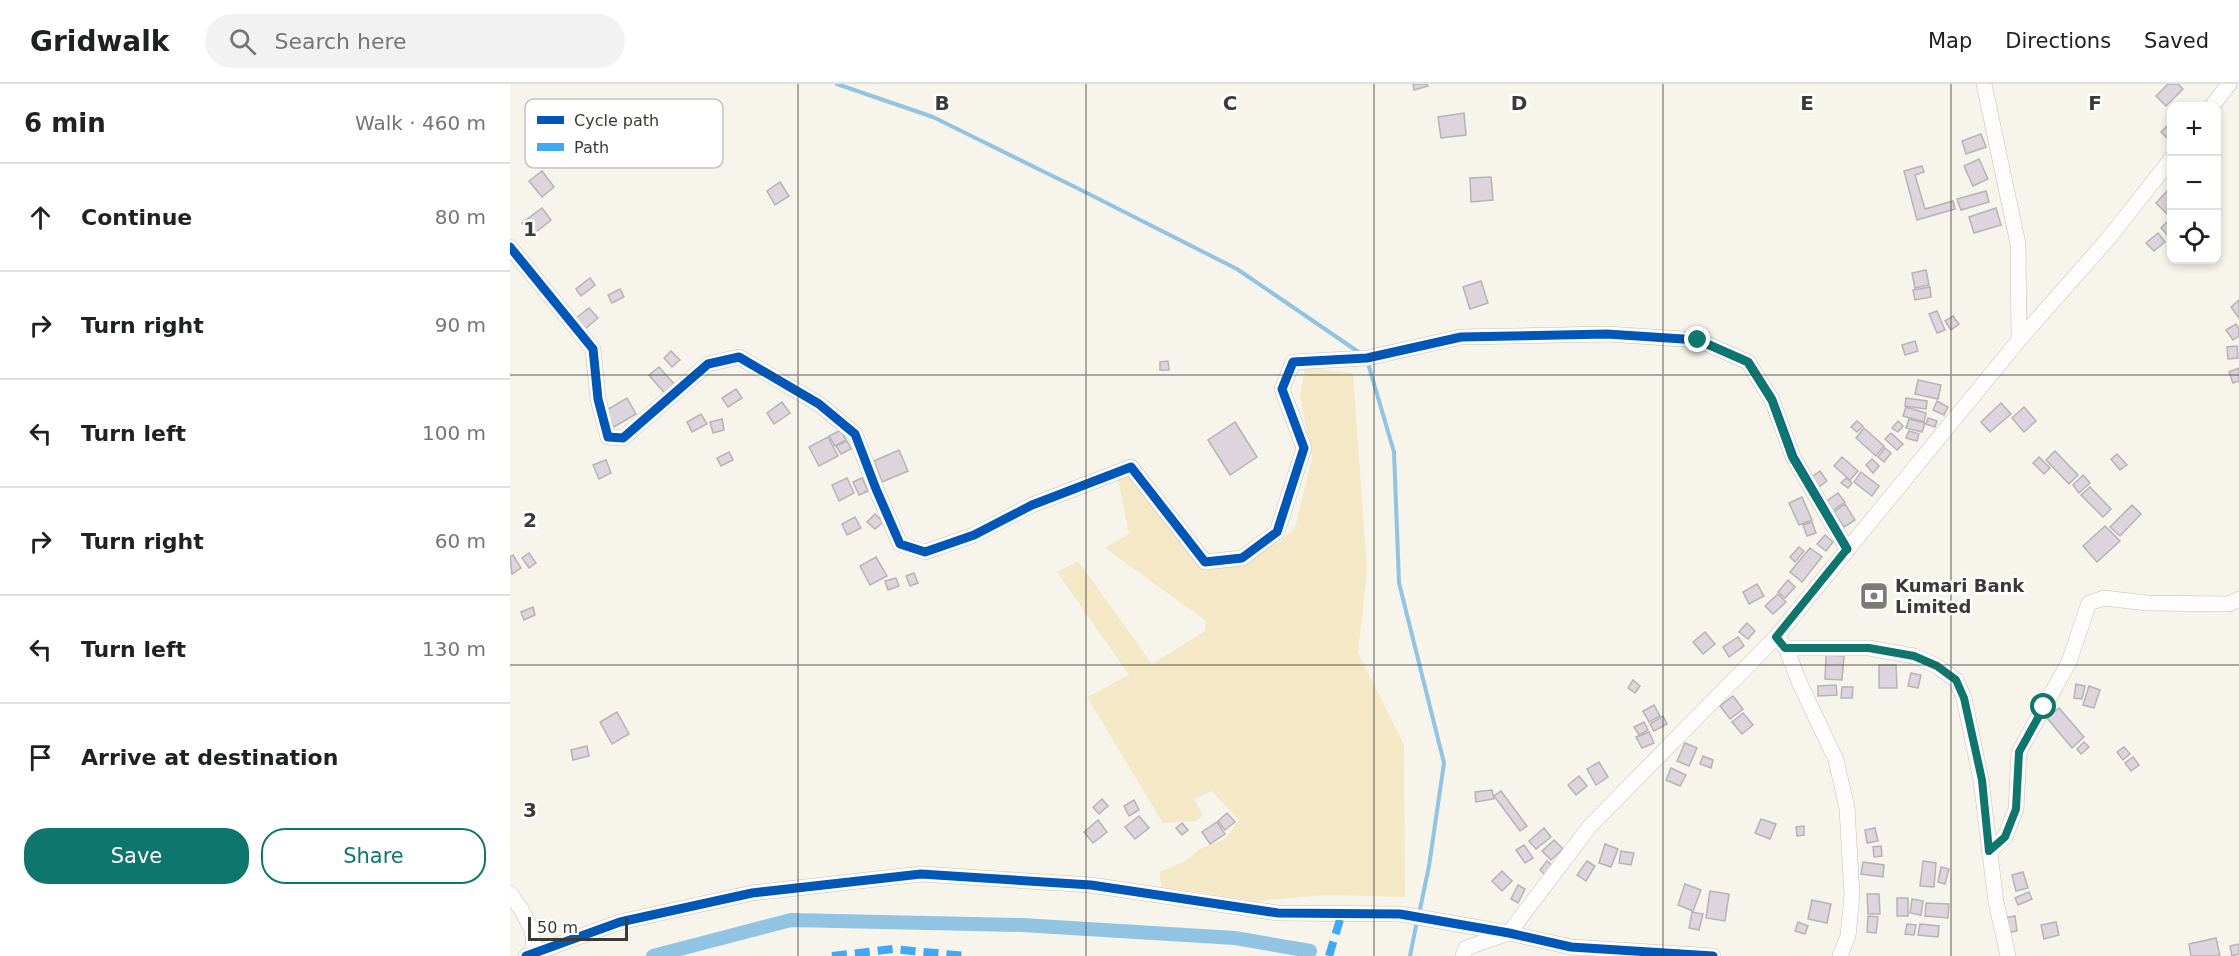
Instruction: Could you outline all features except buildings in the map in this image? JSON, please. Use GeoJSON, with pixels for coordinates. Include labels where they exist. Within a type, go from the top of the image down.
{"type":"FeatureCollection","features":[{"type":"Feature","properties":{"kind":"street"},"geometry":{"type":"LineString","coordinates":[[1984,84],[2018,244],[2019,340]]}},
{"type":"Feature","properties":{"kind":"street"},"geometry":{"type":"LineString","coordinates":[[2215,102],[2229,84]]}},
{"type":"Feature","properties":{"kind":"street"},"geometry":{"type":"LineString","coordinates":[[1463,956],[1466,948],[1509,933],[1590,826],[1781,642],[1847,549],[2019,340],[2108,239],[2167,164]]}},
{"type":"Feature","properties":{"kind":"street"},"geometry":{"type":"LineString","coordinates":[[510,247],[593,349],[598,399],[608,437],[623,438],[708,364],[739,357],[819,405],[855,434],[900,544],[925,552],[974,535],[1032,505],[1131,467],[1205,562],[1242,558],[1277,532],[1304,448],[1281,389],[1293,362],[1367,358],[1461,337],[1607,334],[1698,340],[1748,362],[1772,400],[1792,457],[1847,549]]}},
{"type":"Feature","properties":{"kind":"street"},"geometry":{"type":"LineString","coordinates":[[1989,851],[2005,837],[2016,809],[2019,752],[2068,662],[2089,603],[2104,598],[2147,603],[2229,604],[2239,599]]}},
{"type":"Feature","properties":{"kind":"street"},"geometry":{"type":"LineString","coordinates":[[1781,642],[1869,648],[1914,656],[1937,666],[1956,680],[1964,698],[1982,780],[1996,902],[2008,956]]}},
{"type":"Feature","properties":{"kind":"street"},"geometry":{"type":"LineString","coordinates":[[1781,642],[1836,760],[1847,808],[1852,895],[1848,936],[1840,956]]}},
{"type":"Feature","properties":{"kind":"street"},"geometry":{"type":"LineString","coordinates":[[510,894],[532,930],[532,955],[620,922],[752,893],[921,874],[1091,885],[1278,913],[1400,914],[1509,933],[1571,947],[1713,956]]}},
{"type":"Feature","properties":{"kind":"shaded area"},"geometry":{"type":"Polygon","coordinates":[[[1305,368],[1353,373],[1367,572],[1358,652],[1404,745],[1405,897],[1325,895],[1257,901],[1162,887],[1159,872],[1187,860],[1200,849],[1225,839],[1239,820],[1212,791],[1194,799],[1203,815],[1196,821],[1163,823],[1087,697],[1129,675],[1057,572],[1078,561],[1152,664],[1205,631],[1206,621],[1105,548],[1129,534],[1117,475],[1131,472],[1203,566],[1240,562],[1280,542],[1295,528],[1312,458],[1300,396],[1305,368]]]}},
{"type":"Feature","properties":{"kind":"waterway"},"geometry":{"type":"LineString","coordinates":[[837,84],[933,117],[1237,269],[1360,353]]}},
{"type":"Feature","properties":{"kind":"waterway"},"geometry":{"type":"LineString","coordinates":[[1367,360],[1394,452],[1399,583],[1444,763],[1429,866],[1419,914]]}},
{"type":"Feature","properties":{"kind":"waterway"},"geometry":{"type":"LineString","coordinates":[[653,956],[791,920],[1022,925],[1235,938],[1310,951]]}},
{"type":"Feature","properties":{"kind":"waterway"},"geometry":{"type":"LineString","coordinates":[[1410,956],[1417,921]]}},
{"type":"Feature","properties":{"kind":"marked path"},"geometry":{"type":"LineString","coordinates":[[1329,956],[1342,913]]}},
{"type":"Feature","properties":{"kind":"marked path"},"geometry":{"type":"LineString","coordinates":[[832,956],[893,949],[966,956]]}},
{"type":"Feature","properties":{"kind":"cycle path"},"geometry":{"type":"LineString","coordinates":[[510,247],[593,349],[598,399],[608,437],[623,438],[708,364],[739,357],[819,404],[855,434],[900,544],[925,552],[974,535],[1032,505],[1131,467],[1205,562],[1242,558],[1277,532],[1304,448],[1282,389],[1293,362],[1367,358],[1461,337],[1607,334],[1698,340],[1748,362],[1772,400],[1793,457],[1847,549]]}},
{"type":"Feature","properties":{"kind":"cycle path"},"geometry":{"type":"LineString","coordinates":[[526,956],[620,922],[752,893],[921,874],[1091,885],[1278,913],[1400,914],[1509,933],[1571,947],[1713,956]]}},
{"type":"Feature","properties":{"kind":"place","name":"Kumari Bank Limited"},"geometry":{"type":"Point","coordinates":[1874,596]}},
{"type":"Feature","properties":{"kind":"route"},"geometry":{"type":"LineString","coordinates":[[1698,340],[1748,362],[1772,400],[1792,457],[1847,549],[1776,637],[1785,648],[1869,648],[1914,656],[1937,666],[1956,680],[1964,698],[1982,780],[1989,851],[2005,837],[2016,809],[2019,752],[2044,707]]}}]}
